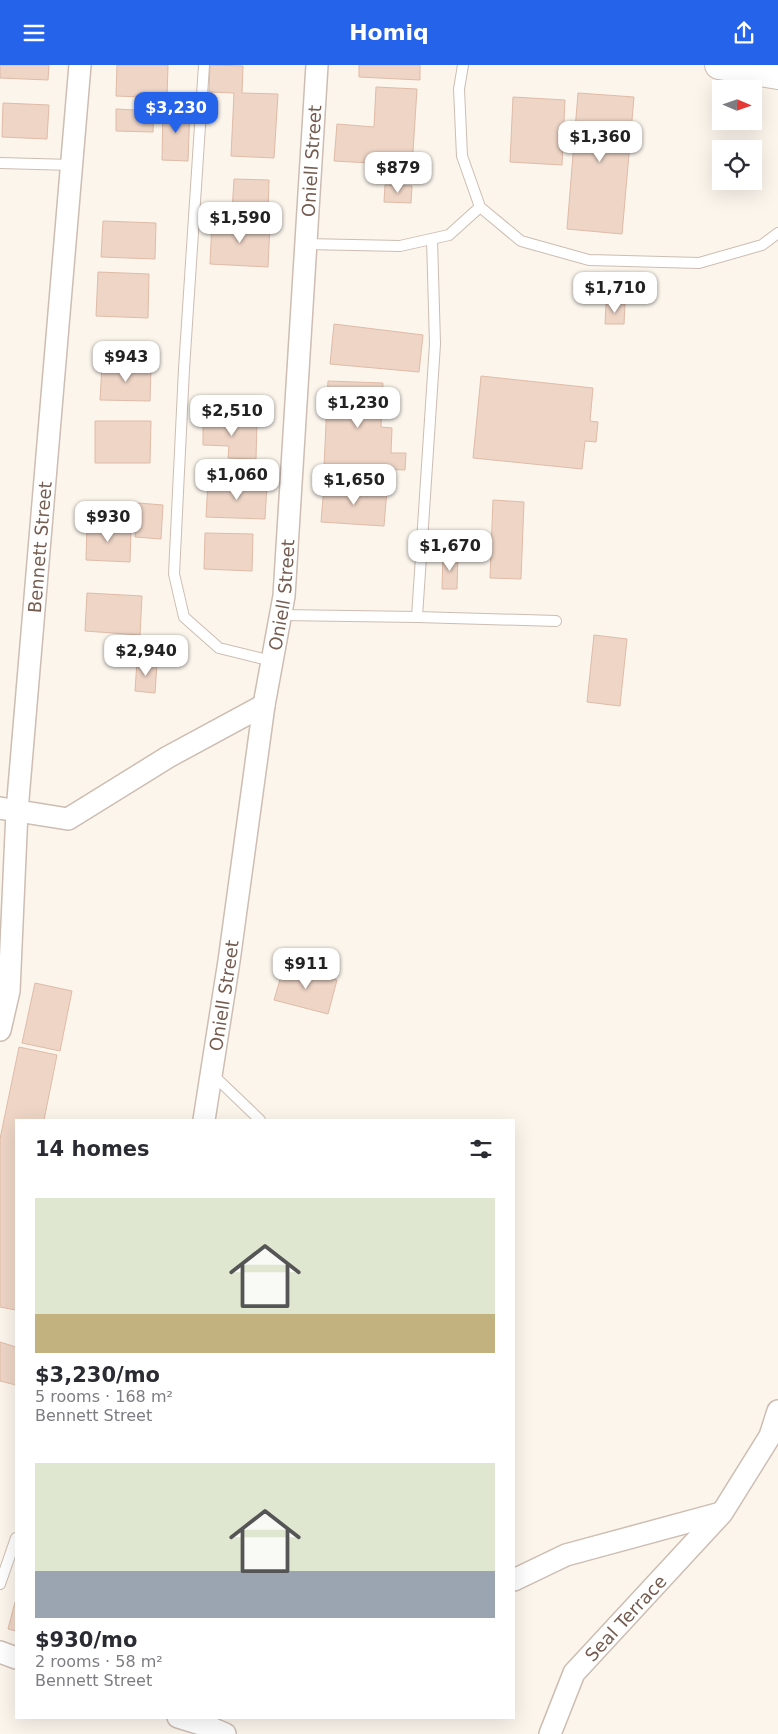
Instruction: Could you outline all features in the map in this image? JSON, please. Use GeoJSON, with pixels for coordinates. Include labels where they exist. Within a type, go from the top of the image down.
{"type":"FeatureCollection","features":[{"type":"Feature","properties":{"kind":"main road"},"geometry":{"type":"LineString","coordinates":[[719,65],[778,75]]}},
{"type":"Feature","properties":{"kind":"street","name":"Bennett Street"},"geometry":{"type":"LineString","coordinates":[[0,1030],[9,991],[9,810],[72,165],[80,65]]}},
{"type":"Feature","properties":{"kind":"street","name":"Oniell Street"},"geometry":{"type":"LineString","coordinates":[[204,1119],[264,705],[284,596],[317,65]]}},
{"type":"Feature","properties":{"kind":"street"},"geometry":{"type":"LineString","coordinates":[[9,810],[68,819],[168,757],[264,705]]}},
{"type":"Feature","properties":{"kind":"street","name":"Seal Terrace"},"geometry":{"type":"LineString","coordinates":[[550,1734],[574,1673],[722,1513],[770,1436],[778,1411]]}},
{"type":"Feature","properties":{"kind":"street"},"geometry":{"type":"LineString","coordinates":[[515,1580],[566,1555],[722,1513]]}},
{"type":"Feature","properties":{"kind":"street"},"geometry":{"type":"LineString","coordinates":[[0,1652],[15,1658]]}},
{"type":"Feature","properties":{"kind":"street"},"geometry":{"type":"LineString","coordinates":[[197,1720],[225,1734]]}},
{"type":"Feature","properties":{"kind":"lane"},"geometry":{"type":"LineString","coordinates":[[204,65],[184,369],[174,574],[184,617],[218,648],[272,661]]}},
{"type":"Feature","properties":{"kind":"lane"},"geometry":{"type":"LineString","coordinates":[[463,65],[459,89],[462,156],[480,207],[521,241],[589,259],[699,263],[762,245],[778,233]]}},
{"type":"Feature","properties":{"kind":"lane"},"geometry":{"type":"LineString","coordinates":[[0,163],[72,165]]}},
{"type":"Feature","properties":{"kind":"lane"},"geometry":{"type":"LineString","coordinates":[[306,244],[400,246],[449,235],[480,207]]}},
{"type":"Feature","properties":{"kind":"lane"},"geometry":{"type":"LineString","coordinates":[[417,617],[435,344],[432,239]]}},
{"type":"Feature","properties":{"kind":"lane"},"geometry":{"type":"LineString","coordinates":[[281,615],[556,621]]}},
{"type":"Feature","properties":{"kind":"lane"},"geometry":{"type":"LineString","coordinates":[[211,1073],[259,1119]]}},
{"type":"Feature","properties":{"kind":"lane"},"geometry":{"type":"LineString","coordinates":[[0,1585],[15,1541]]}},
{"type":"Feature","properties":{"kind":"building"},"geometry":{"type":"Polygon","coordinates":[[[0,65],[49,65],[48,80],[0,78],[0,65]]]}},
{"type":"Feature","properties":{"kind":"building"},"geometry":{"type":"Polygon","coordinates":[[[117,65],[168,65],[167,98],[116,96],[117,65]]]}},
{"type":"Feature","properties":{"kind":"building"},"geometry":{"type":"Polygon","coordinates":[[[210,65],[243,66],[242,93],[278,94],[274,158],[231,156],[234,93],[209,92],[210,65]]]}},
{"type":"Feature","properties":{"kind":"building"},"geometry":{"type":"Polygon","coordinates":[[[359,65],[420,65],[420,80],[359,77],[359,65]]]}},
{"type":"Feature","properties":{"kind":"building"},"geometry":{"type":"Polygon","coordinates":[[[376,87],[417,89],[412,167],[390,166],[389,175],[370,174],[370,163],[334,161],[337,124],[374,127],[376,87]]]}},
{"type":"Feature","properties":{"kind":"building"},"geometry":{"type":"Polygon","coordinates":[[[578,93],[634,97],[622,234],[567,229],[578,93]]]}},
{"type":"Feature","properties":{"kind":"building"},"geometry":{"type":"Polygon","coordinates":[[[513,97],[565,100],[562,165],[510,162],[513,97]]]}},
{"type":"Feature","properties":{"kind":"building"},"geometry":{"type":"Polygon","coordinates":[[[3,103],[49,105],[47,139],[2,137],[3,103]]]}},
{"type":"Feature","properties":{"kind":"building"},"geometry":{"type":"Polygon","coordinates":[[[163,107],[190,108],[188,161],[162,160],[163,107]]]}},
{"type":"Feature","properties":{"kind":"building"},"geometry":{"type":"Polygon","coordinates":[[[116,109],[154,111],[153,132],[116,131],[116,109]]]}},
{"type":"Feature","properties":{"kind":"building"},"geometry":{"type":"Polygon","coordinates":[[[234,179],[269,180],[268,212],[232,211],[234,179]]]}},
{"type":"Feature","properties":{"kind":"building"},"geometry":{"type":"Polygon","coordinates":[[[385,185],[412,186],[411,203],[384,202],[385,185]]]}},
{"type":"Feature","properties":{"kind":"building"},"geometry":{"type":"Polygon","coordinates":[[[103,221],[156,223],[155,259],[101,257],[103,221]]]}},
{"type":"Feature","properties":{"kind":"building"},"geometry":{"type":"Polygon","coordinates":[[[212,221],[270,224],[268,267],[210,264],[212,221]]]}},
{"type":"Feature","properties":{"kind":"building"},"geometry":{"type":"Polygon","coordinates":[[[98,272],[149,274],[148,318],[96,316],[98,272]]]}},
{"type":"Feature","properties":{"kind":"building"},"geometry":{"type":"Polygon","coordinates":[[[606,304],[625,304],[624,324],[605,324],[606,304]]]}},
{"type":"Feature","properties":{"kind":"building"},"geometry":{"type":"Polygon","coordinates":[[[334,324],[423,335],[419,372],[330,364],[334,324]]]}},
{"type":"Feature","properties":{"kind":"building"},"geometry":{"type":"Polygon","coordinates":[[[102,365],[151,367],[150,401],[100,400],[102,365]]]}},
{"type":"Feature","properties":{"kind":"building"},"geometry":{"type":"Polygon","coordinates":[[[481,376],[593,388],[590,421],[598,422],[596,442],[585,441],[582,469],[473,458],[481,376]]]}},
{"type":"Feature","properties":{"kind":"building"},"geometry":{"type":"Polygon","coordinates":[[[328,381],[383,383],[381,427],[392,428],[391,453],[406,453],[405,470],[324,467],[328,381]]]}},
{"type":"Feature","properties":{"kind":"building"},"geometry":{"type":"Polygon","coordinates":[[[203,420],[257,421],[256,459],[228,458],[229,446],[203,445],[203,420]]]}},
{"type":"Feature","properties":{"kind":"building"},"geometry":{"type":"Polygon","coordinates":[[[95,421],[151,421],[150,463],[95,463],[95,421]]]}},
{"type":"Feature","properties":{"kind":"building"},"geometry":{"type":"Polygon","coordinates":[[[208,482],[267,484],[265,519],[206,517],[208,482]]]}},
{"type":"Feature","properties":{"kind":"building"},"geometry":{"type":"Polygon","coordinates":[[[324,486],[387,490],[384,526],[321,522],[324,486]]]}},
{"type":"Feature","properties":{"kind":"building"},"geometry":{"type":"Polygon","coordinates":[[[493,500],[524,502],[521,579],[490,578],[493,500]]]}},
{"type":"Feature","properties":{"kind":"building"},"geometry":{"type":"Polygon","coordinates":[[[138,503],[163,505],[161,539],[135,537],[138,503]]]}},
{"type":"Feature","properties":{"kind":"building"},"geometry":{"type":"Polygon","coordinates":[[[87,525],[131,527],[130,562],[86,560],[87,525]]]}},
{"type":"Feature","properties":{"kind":"building"},"geometry":{"type":"Polygon","coordinates":[[[205,533],[253,534],[252,571],[204,569],[205,533]]]}},
{"type":"Feature","properties":{"kind":"building"},"geometry":{"type":"Polygon","coordinates":[[[443,555],[458,555],[457,589],[442,589],[443,555]]]}},
{"type":"Feature","properties":{"kind":"building"},"geometry":{"type":"Polygon","coordinates":[[[87,593],[142,596],[140,635],[85,631],[87,593]]]}},
{"type":"Feature","properties":{"kind":"building"},"geometry":{"type":"Polygon","coordinates":[[[594,635],[627,639],[620,706],[587,702],[594,635]]]}},
{"type":"Feature","properties":{"kind":"building"},"geometry":{"type":"Polygon","coordinates":[[[137,661],[157,663],[155,693],[135,691],[137,661]]]}},
{"type":"Feature","properties":{"kind":"building"},"geometry":{"type":"Polygon","coordinates":[[[284,966],[337,980],[328,1014],[274,1000],[284,966]]]}},
{"type":"Feature","properties":{"kind":"building"},"geometry":{"type":"Polygon","coordinates":[[[35,983],[72,991],[60,1051],[22,1043],[35,983]]]}},
{"type":"Feature","properties":{"kind":"building"},"geometry":{"type":"Polygon","coordinates":[[[19,1047],[57,1055],[44,1119],[15,1119],[15,1310],[0,1307],[0,1139],[19,1047]]]}},
{"type":"Feature","properties":{"kind":"building"},"geometry":{"type":"Polygon","coordinates":[[[0,1342],[15,1347],[15,1385],[0,1381],[0,1342]]]}},
{"type":"Feature","properties":{"kind":"building"},"geometry":{"type":"Polygon","coordinates":[[[15,1602],[15,1631],[8,1629],[15,1602]]]}}]}
